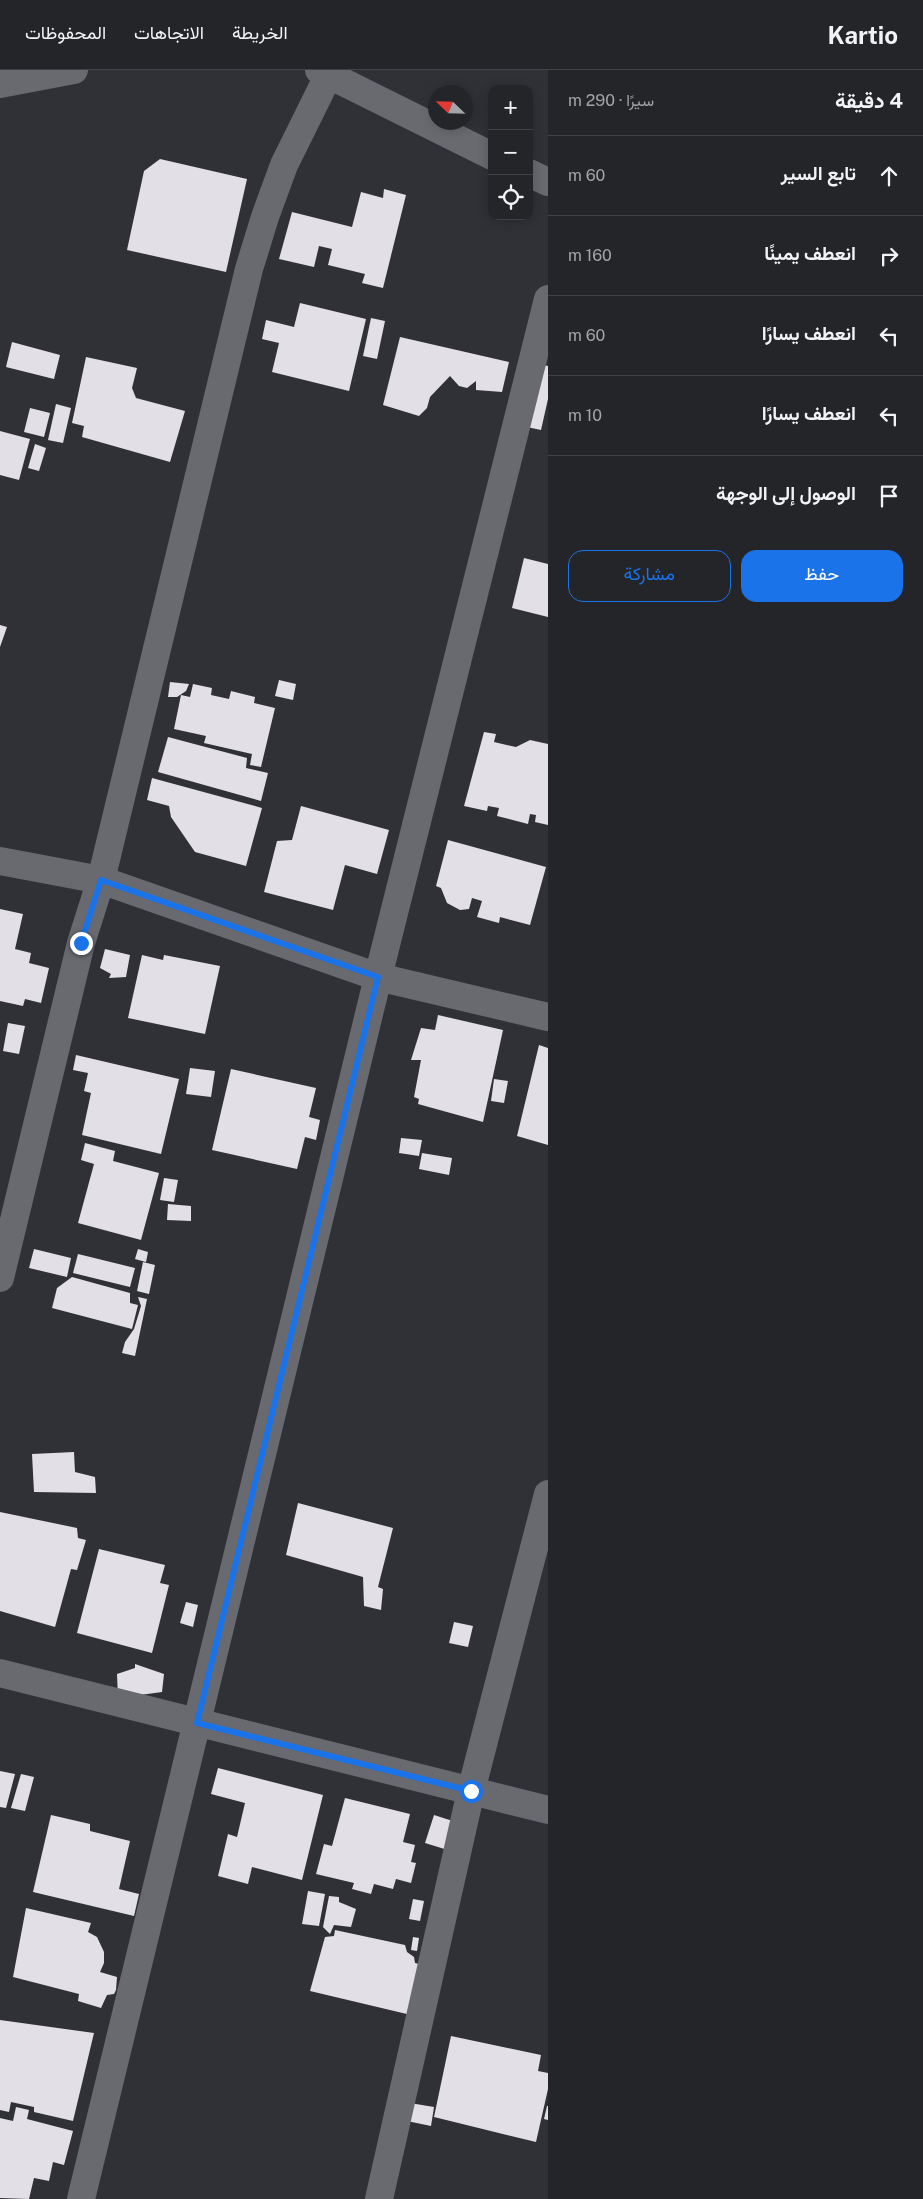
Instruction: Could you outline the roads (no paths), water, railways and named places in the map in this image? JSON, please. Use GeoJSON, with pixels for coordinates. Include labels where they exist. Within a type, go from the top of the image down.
{"type":"FeatureCollection","features":[{"type":"Feature","properties":{"kind":"street"},"geometry":{"type":"LineString","coordinates":[[0,84],[74,70]]}},
{"type":"Feature","properties":{"kind":"street"},"geometry":{"type":"LineString","coordinates":[[0,1278],[81,943],[101,880],[250,269],[284,165],[324,72],[488,154]]}},
{"type":"Feature","properties":{"kind":"street"},"geometry":{"type":"LineString","coordinates":[[533,175],[548,182]]}},
{"type":"Feature","properties":{"kind":"street"},"geometry":{"type":"LineString","coordinates":[[81,2199],[378,977],[548,299]]}},
{"type":"Feature","properties":{"kind":"street"},"geometry":{"type":"LineString","coordinates":[[0,861],[101,880],[378,977],[548,1017]]}},
{"type":"Feature","properties":{"kind":"street"},"geometry":{"type":"LineString","coordinates":[[379,2199],[471,1791],[548,1494]]}},
{"type":"Feature","properties":{"kind":"street"},"geometry":{"type":"LineString","coordinates":[[0,1673],[548,1810]]}}]}
